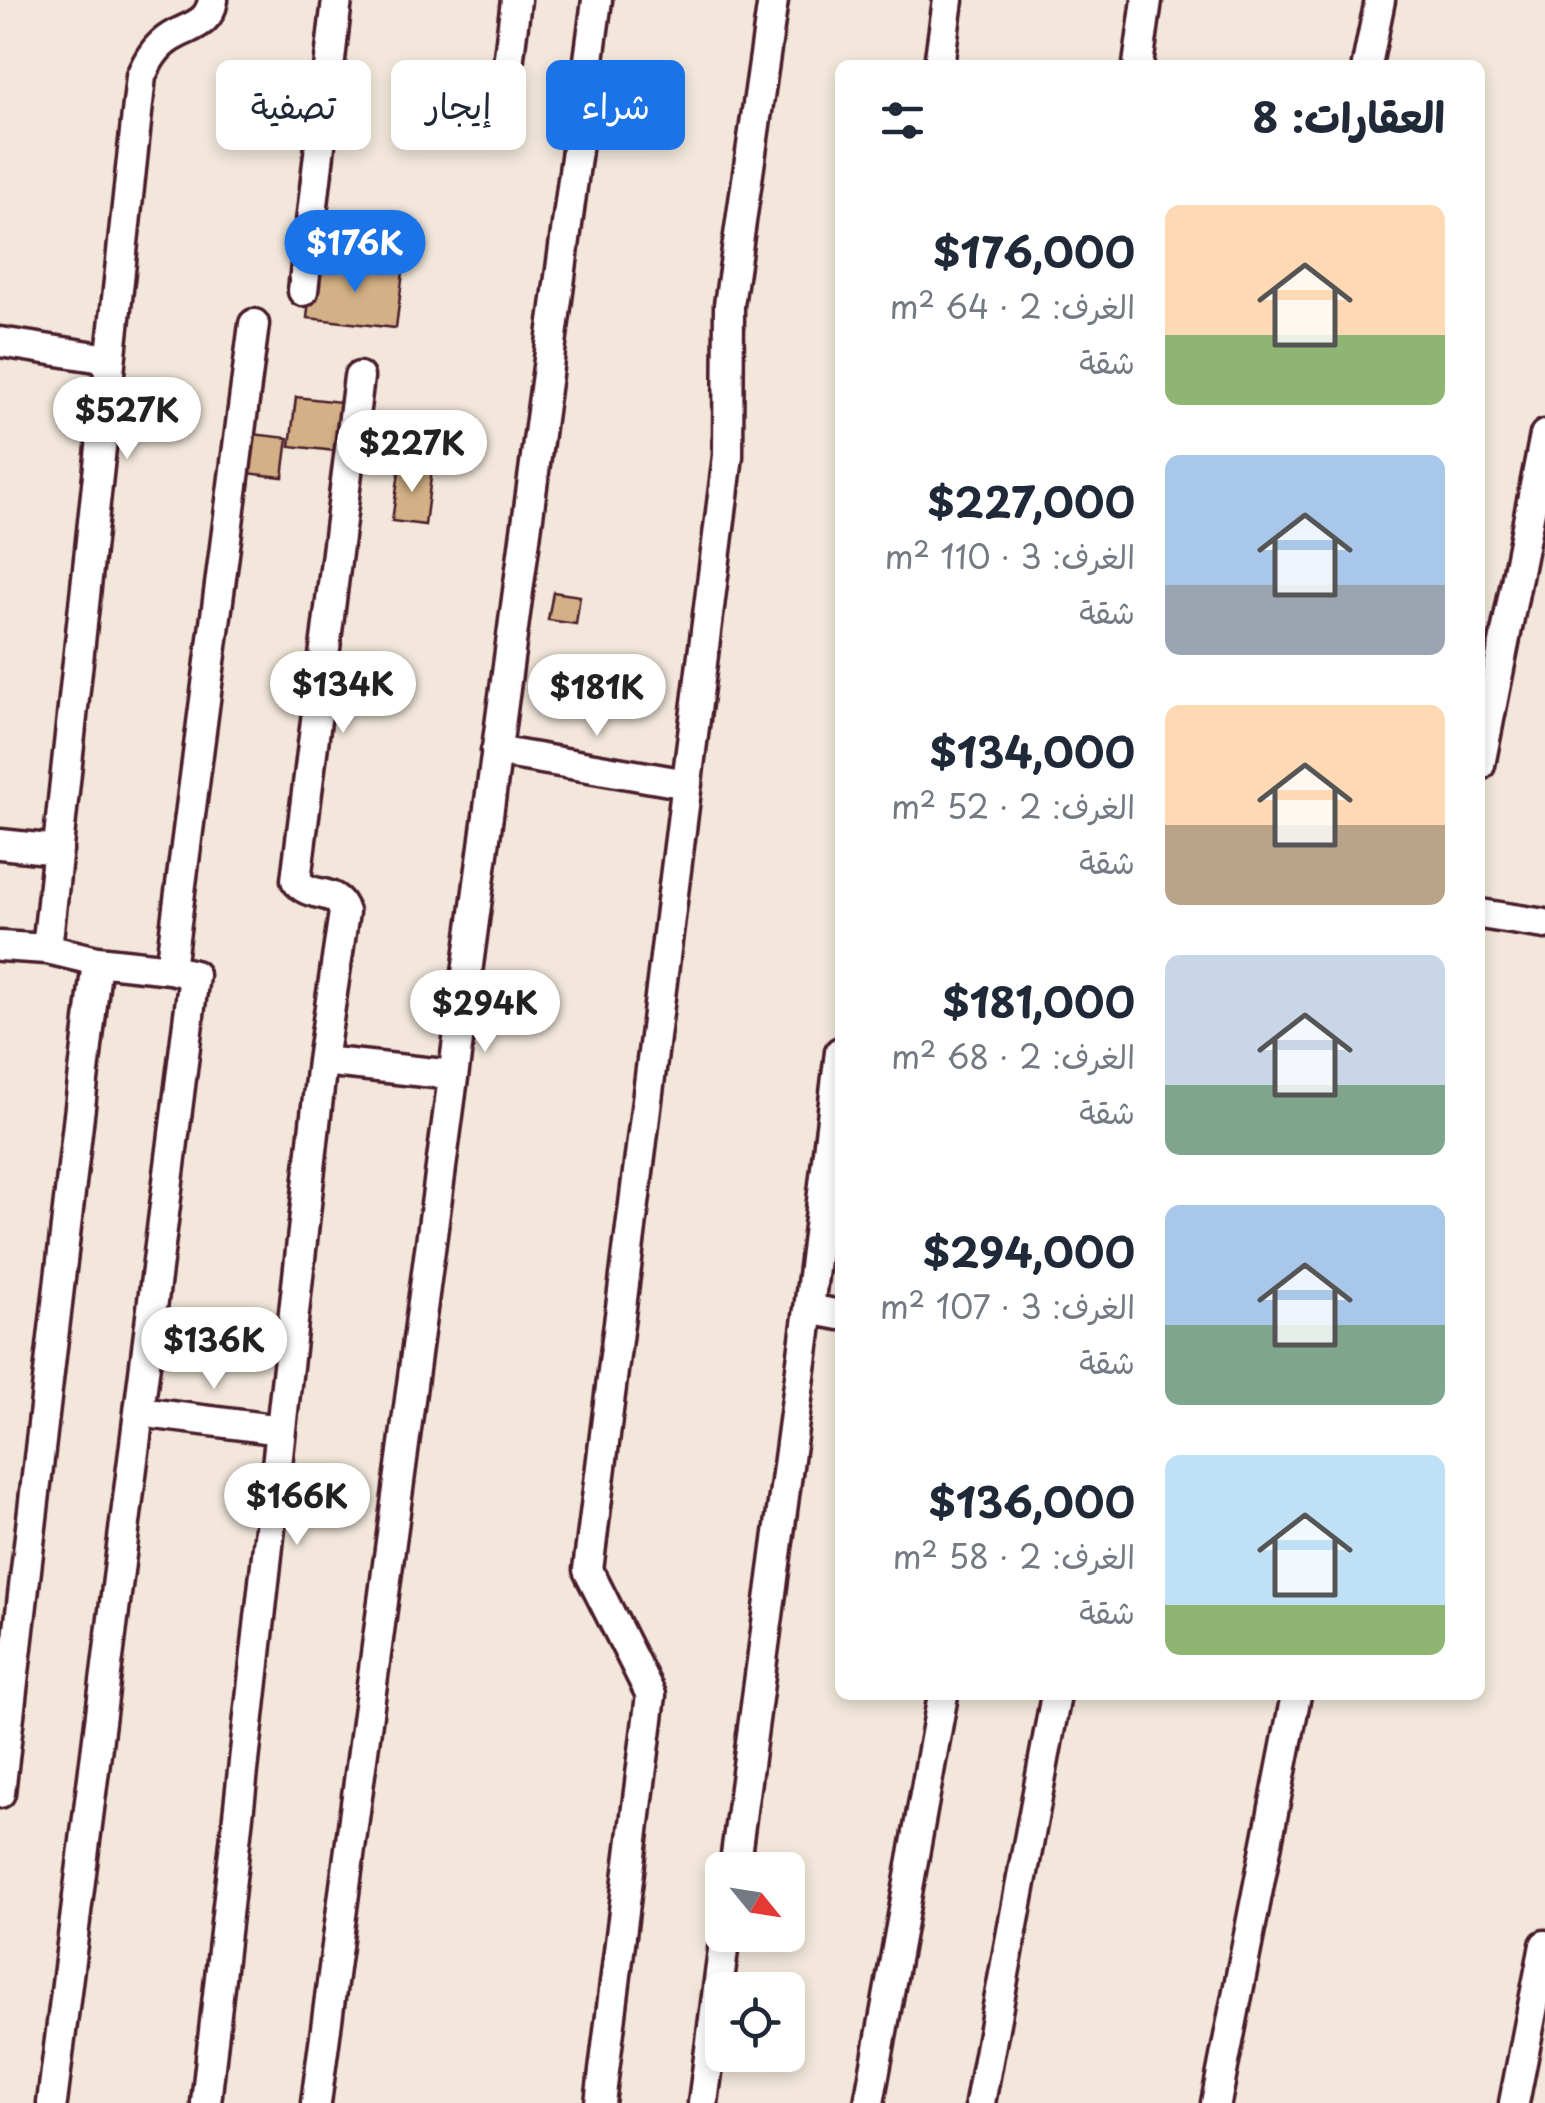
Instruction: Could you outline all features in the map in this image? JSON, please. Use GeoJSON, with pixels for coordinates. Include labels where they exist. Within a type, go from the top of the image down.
{"type":"FeatureCollection","features":[{"type":"Feature","properties":{"kind":"street"},"geometry":{"type":"LineString","coordinates":[[48,948],[142,76],[150,56],[170,37],[198,25],[212,9],[213,0]]}},
{"type":"Feature","properties":{"kind":"street"},"geometry":{"type":"LineString","coordinates":[[303,291],[337,0]]}},
{"type":"Feature","properties":{"kind":"street"},"geometry":{"type":"LineString","coordinates":[[508,60],[516,0]]}},
{"type":"Feature","properties":{"kind":"street"},"geometry":{"type":"LineString","coordinates":[[316,2103],[596,0]]}},
{"type":"Feature","properties":{"kind":"street"},"geometry":{"type":"LineString","coordinates":[[600,2103],[651,1695],[588,1570],[728,456],[729,305],[773,0]]}},
{"type":"Feature","properties":{"kind":"street"},"geometry":{"type":"LineString","coordinates":[[940,60],[948,0]]}},
{"type":"Feature","properties":{"kind":"street"},"geometry":{"type":"LineString","coordinates":[[1139,60],[1148,0]]}},
{"type":"Feature","properties":{"kind":"street"},"geometry":{"type":"LineString","coordinates":[[1368,60],[1380,0]]}},
{"type":"Feature","properties":{"kind":"street"},"geometry":{"type":"LineString","coordinates":[[170,969],[254,324]]}},
{"type":"Feature","properties":{"kind":"street"},"geometry":{"type":"LineString","coordinates":[[0,342],[109,360]]}},
{"type":"Feature","properties":{"kind":"street"},"geometry":{"type":"LineString","coordinates":[[206,2103],[322,1061],[344,912],[334,896],[310,892],[296,880],[359,378]]}},
{"type":"Feature","properties":{"kind":"street"},"geometry":{"type":"LineString","coordinates":[[1485,739],[1545,435]]}},
{"type":"Feature","properties":{"kind":"street"},"geometry":{"type":"LineString","coordinates":[[496,751],[688,784]]}},
{"type":"Feature","properties":{"kind":"street"},"geometry":{"type":"LineString","coordinates":[[0,844],[58,850]]}},
{"type":"Feature","properties":{"kind":"street"},"geometry":{"type":"LineString","coordinates":[[1485,915],[1545,924]]}},
{"type":"Feature","properties":{"kind":"street"},"geometry":{"type":"LineString","coordinates":[[0,946],[48,948],[97,961],[194,975],[52,2103]]}},
{"type":"Feature","properties":{"kind":"street"},"geometry":{"type":"LineString","coordinates":[[0,1793],[97,961]]}},
{"type":"Feature","properties":{"kind":"street"},"geometry":{"type":"LineString","coordinates":[[322,1061],[453,1075]]}},
{"type":"Feature","properties":{"kind":"street"},"geometry":{"type":"LineString","coordinates":[[736,1852],[835,1093]]}},
{"type":"Feature","properties":{"kind":"street"},"geometry":{"type":"LineString","coordinates":[[809,1309],[835,1314]]}},
{"type":"Feature","properties":{"kind":"street"},"geometry":{"type":"LineString","coordinates":[[140,1412],[281,1430]]}},
{"type":"Feature","properties":{"kind":"street"},"geometry":{"type":"LineString","coordinates":[[869,2103],[942,1700]]}},
{"type":"Feature","properties":{"kind":"street"},"geometry":{"type":"LineString","coordinates":[[980,2103],[1055,1700]]}},
{"type":"Feature","properties":{"kind":"street"},"geometry":{"type":"LineString","coordinates":[[1216,2103],[1295,1700]]}},
{"type":"Feature","properties":{"kind":"street"},"geometry":{"type":"LineString","coordinates":[[1514,2103],[1545,1945]]}},
{"type":"Feature","properties":{"kind":"street"},"geometry":{"type":"LineString","coordinates":[[703,2103],[723,1952]]}},
{"type":"Feature","properties":{"kind":"building"},"geometry":{"type":"Polygon","coordinates":[[[313,261],[403,272],[396,328],[307,318],[313,261]]]}},
{"type":"Feature","properties":{"kind":"building"},"geometry":{"type":"Polygon","coordinates":[[[296,397],[341,402],[336,451],[290,446],[296,397]]]}},
{"type":"Feature","properties":{"kind":"building"},"geometry":{"type":"Polygon","coordinates":[[[242,433],[288,438],[283,477],[237,472],[242,433]]]}},
{"type":"Feature","properties":{"kind":"building"},"geometry":{"type":"Polygon","coordinates":[[[400,465],[432,469],[425,525],[392,521],[400,465]]]}},
{"type":"Feature","properties":{"kind":"building"},"geometry":{"type":"Polygon","coordinates":[[[553,592],[580,596],[576,624],[548,620],[553,592]]]}}]}
